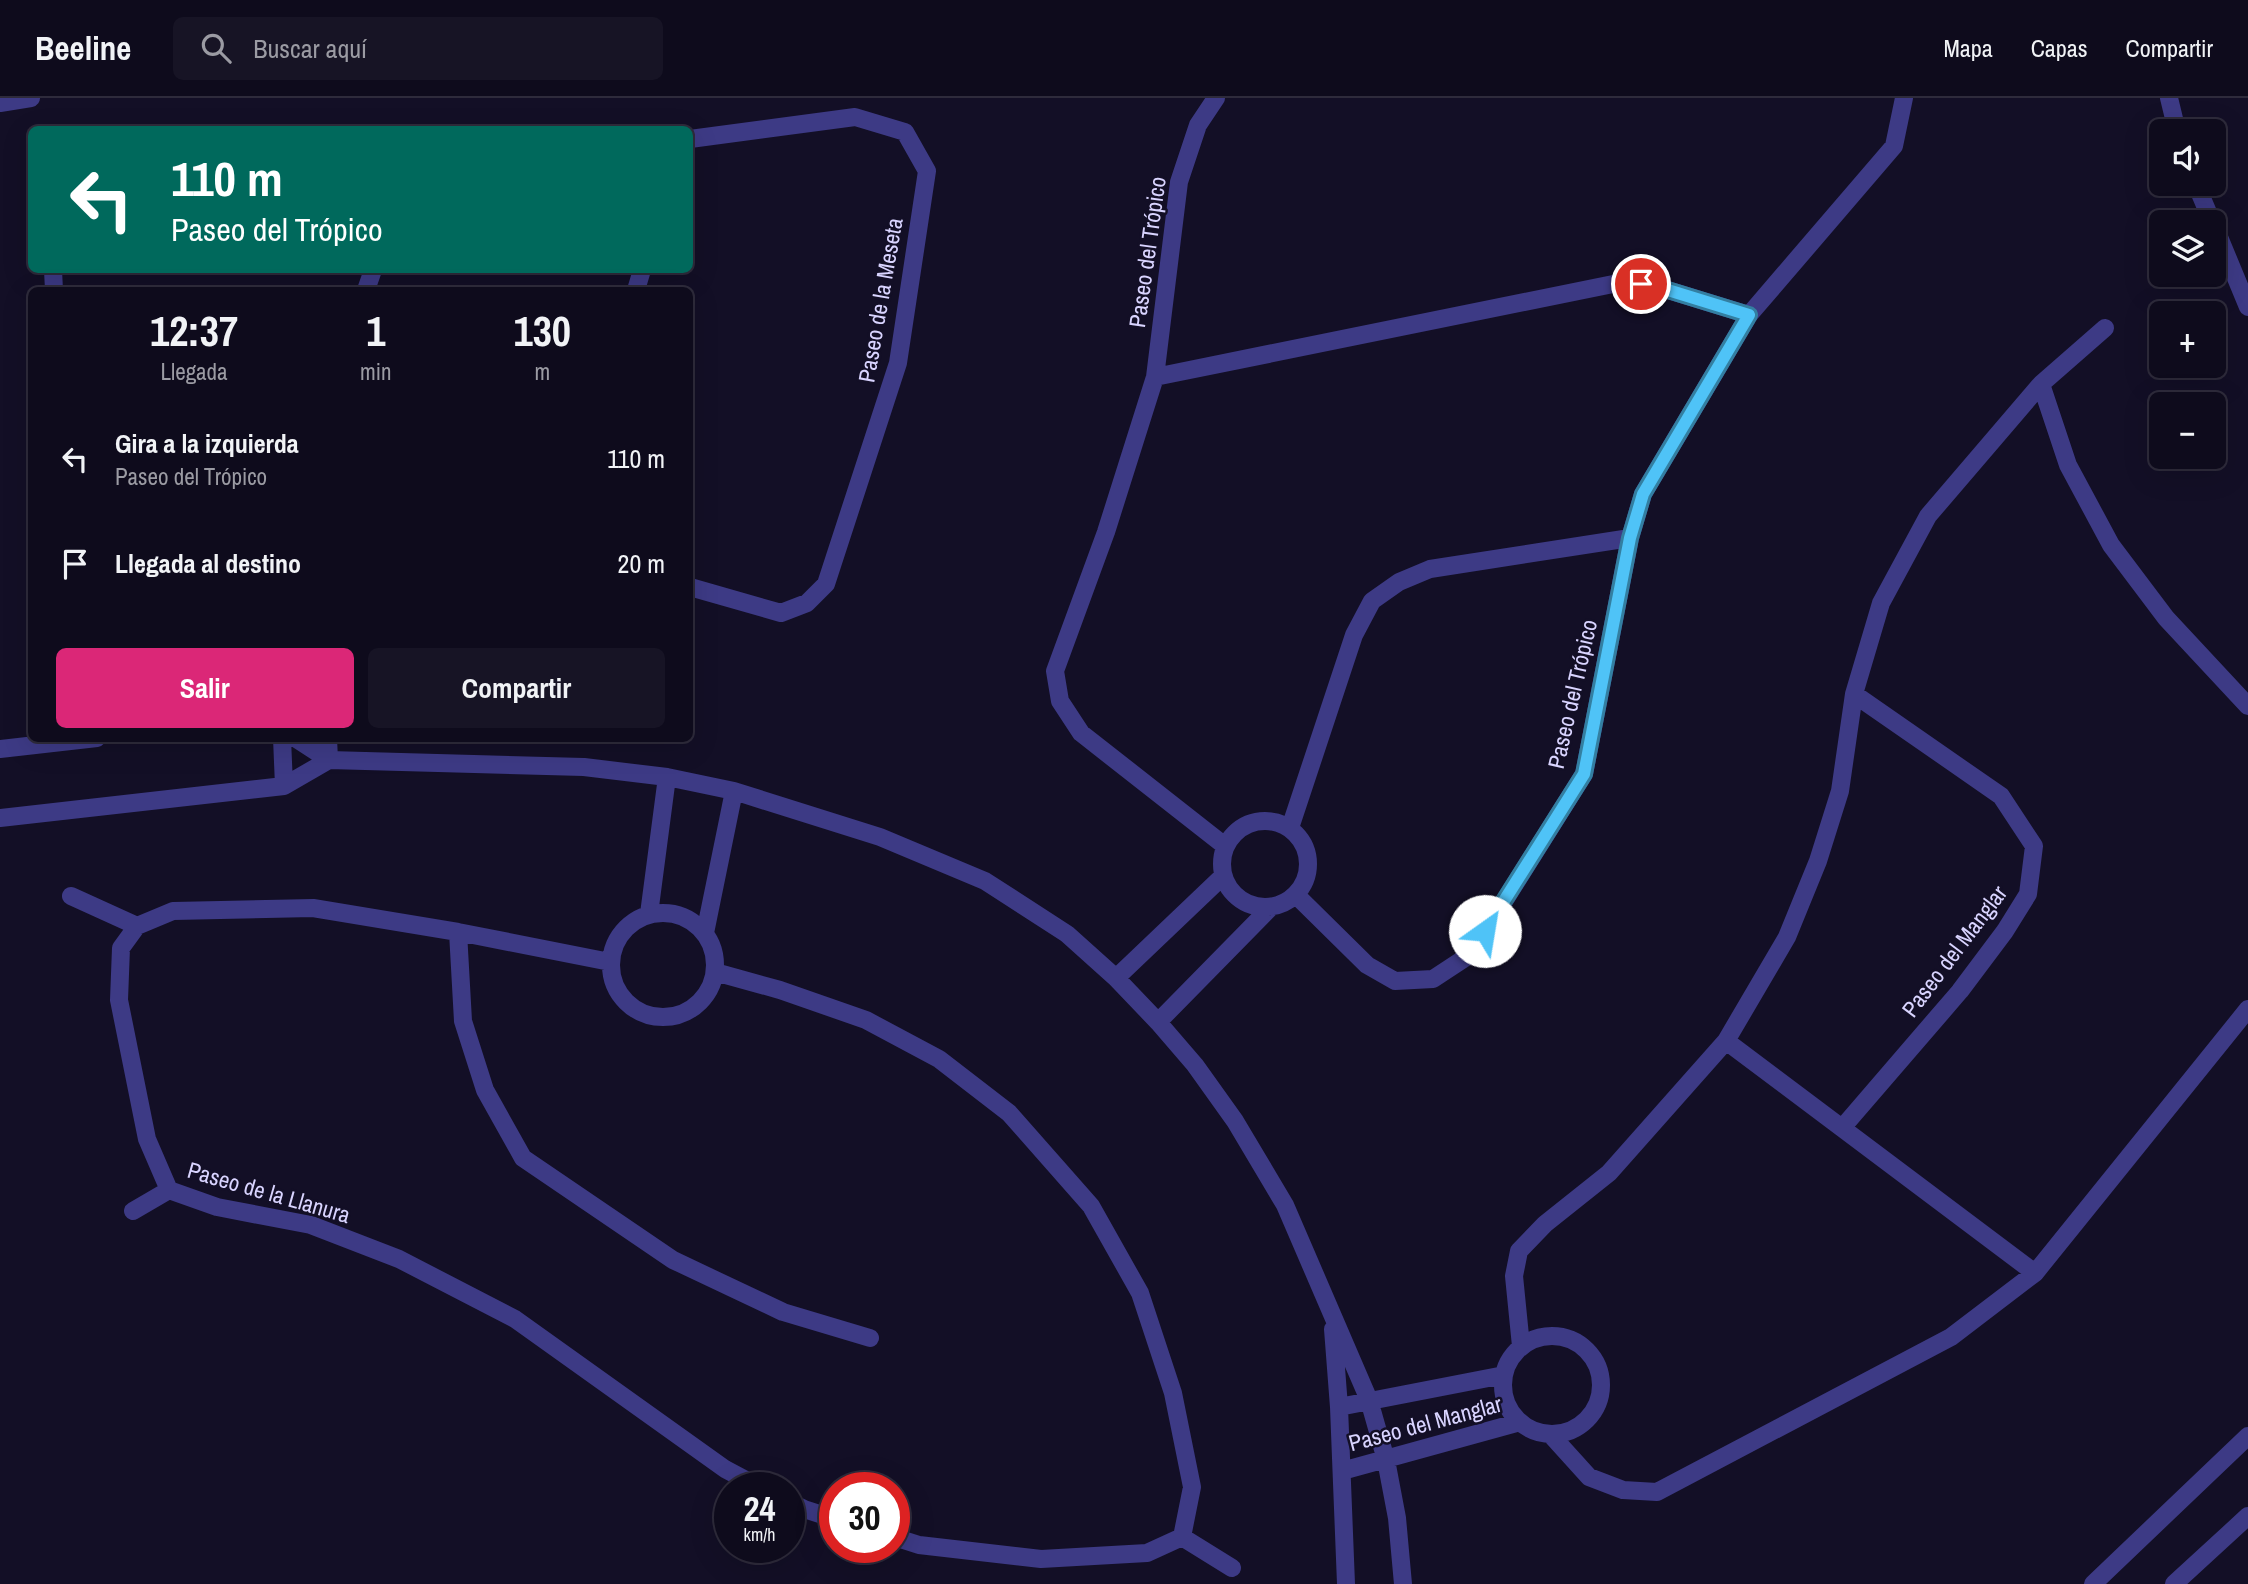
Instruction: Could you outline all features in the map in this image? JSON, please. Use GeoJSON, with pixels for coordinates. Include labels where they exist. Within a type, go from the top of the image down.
{"type":"FeatureCollection","features":[{"type":"Feature","properties":{"kind":"street"},"geometry":{"type":"LineString","coordinates":[[0,103],[31,98]]}},
{"type":"Feature","properties":{"kind":"street","name":"Paseo del Trópico"},"geometry":{"type":"LineString","coordinates":[[1216,98],[1198,125],[1179,182],[1155,377],[1106,532],[1055,671],[1060,701],[1081,733],[1226,846]]}},
{"type":"Feature","properties":{"kind":"street","name":"Paseo del Trópico"},"geometry":{"type":"LineString","coordinates":[[1296,895],[1367,965],[1395,981],[1433,979],[1471,954],[1584,774],[1630,538],[1643,494],[1749,315],[1894,146],[1904,98]]}},
{"type":"Feature","properties":{"kind":"street"},"geometry":{"type":"LineString","coordinates":[[2169,98],[2174,119]]}},
{"type":"Feature","properties":{"kind":"street","name":"Paseo de la Meseta"},"geometry":{"type":"LineString","coordinates":[[693,139],[855,117],[905,132],[927,171],[898,363],[826,584],[807,603],[781,613],[693,588]]}},
{"type":"Feature","properties":{"kind":"street"},"geometry":{"type":"LineString","coordinates":[[2226,255],[2248,307]]}},
{"type":"Feature","properties":{"kind":"street"},"geometry":{"type":"LineString","coordinates":[[1155,377],[1623,282],[1658,287],[1749,315]]}},
{"type":"Feature","properties":{"kind":"street"},"geometry":{"type":"LineString","coordinates":[[1551,1435],[1568,1432],[1584,1423],[1595,1410],[1601,1394],[1601,1377],[1595,1360],[1584,1347],[1570,1338],[1553,1335],[1536,1338],[1521,1346],[1514,1276],[1519,1251],[1545,1224],[1609,1173],[1726,1041],[1787,937],[1818,861],[1840,791],[1854,694],[1881,603],[1928,516],[2041,384],[2105,328]]}},
{"type":"Feature","properties":{"kind":"street"},"geometry":{"type":"LineString","coordinates":[[2041,384],[2068,466],[2111,545],[2166,618],[2248,706]]}},
{"type":"Feature","properties":{"kind":"street"},"geometry":{"type":"LineString","coordinates":[[1290,828],[1354,635],[1372,601],[1399,582],[1430,569],[1630,538]]}},
{"type":"Feature","properties":{"kind":"street","name":"Paseo del Manglar"},"geometry":{"type":"LineString","coordinates":[[1842,1128],[1960,991],[2005,931],[2028,894],[2034,846],[2001,796],[1854,694]]}},
{"type":"Feature","properties":{"kind":"street"},"geometry":{"type":"LineString","coordinates":[[0,749],[62,742]]}},
{"type":"Feature","properties":{"kind":"street"},"geometry":{"type":"LineString","coordinates":[[282,742],[284,786]]}},
{"type":"Feature","properties":{"kind":"street"},"geometry":{"type":"LineString","coordinates":[[301,742],[329,760]]}},
{"type":"Feature","properties":{"kind":"street"},"geometry":{"type":"LineString","coordinates":[[328,742],[329,760]]}},
{"type":"Feature","properties":{"kind":"street"},"geometry":{"type":"LineString","coordinates":[[0,818],[284,786],[329,760],[584,766],[667,777],[734,791],[880,837],[985,881],[1067,934],[1116,978],[1158,1022],[1195,1065],[1235,1121],[1285,1205],[1369,1401],[1386,1460],[1397,1518],[1403,1584]]}},
{"type":"Feature","properties":{"kind":"street"},"geometry":{"type":"LineString","coordinates":[[649,914],[667,777]]}},
{"type":"Feature","properties":{"kind":"street"},"geometry":{"type":"LineString","coordinates":[[705,933],[734,791]]}},
{"type":"Feature","properties":{"kind":"street"},"geometry":{"type":"LineString","coordinates":[[1261,821],[1276,822],[1290,828],[1301,839],[1307,853],[1309,867],[1305,883],[1296,895],[1284,904],[1270,908],[1255,907],[1240,900],[1230,890],[1223,876],[1222,861],[1226,846],[1234,834],[1247,825],[1261,821]]}},
{"type":"Feature","properties":{"kind":"street"},"geometry":{"type":"LineString","coordinates":[[1116,978],[1223,876]]}},
{"type":"Feature","properties":{"kind":"street"},"geometry":{"type":"LineString","coordinates":[[71,897],[137,926],[173,911],[313,908],[458,932],[610,962]]}},
{"type":"Feature","properties":{"kind":"street"},"geometry":{"type":"LineString","coordinates":[[1158,1022],[1270,908]]}},
{"type":"Feature","properties":{"kind":"street"},"geometry":{"type":"LineString","coordinates":[[665,912],[694,922],[705,933],[712,945],[715,972],[709,990],[696,1006],[678,1016],[658,1018],[639,1012],[623,999],[613,982],[610,962],[613,946],[622,931],[634,920],[665,912]]}},
{"type":"Feature","properties":{"kind":"street","name":"Paseo de la Llanura"},"geometry":{"type":"LineString","coordinates":[[137,926],[121,948],[119,1000],[147,1139],[169,1190],[217,1207],[311,1225],[399,1259],[515,1319],[730,1472]]}},
{"type":"Feature","properties":{"kind":"street"},"geometry":{"type":"LineString","coordinates":[[458,932],[463,1021],[485,1090],[523,1158],[673,1260],[783,1311],[870,1338]]}},
{"type":"Feature","properties":{"kind":"street"},"geometry":{"type":"LineString","coordinates":[[715,972],[780,990],[866,1020],[939,1059],[1009,1113],[1091,1206],[1140,1293],[1173,1393],[1192,1488],[1182,1537]]}},
{"type":"Feature","properties":{"kind":"street","name":"Paseo del Manglar"},"geometry":{"type":"LineString","coordinates":[[1521,1346],[1510,1359],[1504,1375],[1503,1392],[1509,1409],[1520,1422],[1534,1431],[1551,1435],[1590,1477],[1623,1490],[1657,1492],[1951,1337],[2035,1273],[2248,1009]]}},
{"type":"Feature","properties":{"kind":"street"},"geometry":{"type":"LineString","coordinates":[[1726,1041],[2035,1273]]}},
{"type":"Feature","properties":{"kind":"street"},"geometry":{"type":"LineString","coordinates":[[134,1211],[169,1190]]}},
{"type":"Feature","properties":{"kind":"street"},"geometry":{"type":"LineString","coordinates":[[1331,1311],[1339,1407],[1346,1584]]}},
{"type":"Feature","properties":{"kind":"street","name":"Paseo del Manglar"},"geometry":{"type":"LineString","coordinates":[[1339,1407],[1504,1375]]}},
{"type":"Feature","properties":{"kind":"street","name":"Paseo del Manglar"},"geometry":{"type":"LineString","coordinates":[[1342,1471],[1520,1422]]}},
{"type":"Feature","properties":{"kind":"street"},"geometry":{"type":"LineString","coordinates":[[2093,1584],[2248,1436]]}},
{"type":"Feature","properties":{"kind":"street"},"geometry":{"type":"LineString","coordinates":[[2174,1584],[2248,1516]]}},
{"type":"Feature","properties":{"kind":"street"},"geometry":{"type":"LineString","coordinates":[[910,1542],[1041,1559],[1147,1553],[1182,1537]]}},
{"type":"Feature","properties":{"kind":"street"},"geometry":{"type":"LineString","coordinates":[[1182,1537],[1232,1568]]}},
{"type":"Feature","properties":{"kind":"route"},"geometry":{"type":"LineString","coordinates":[[1485,931],[1584,774],[1630,538],[1643,494],[1749,315],[1641,284]]}}]}
